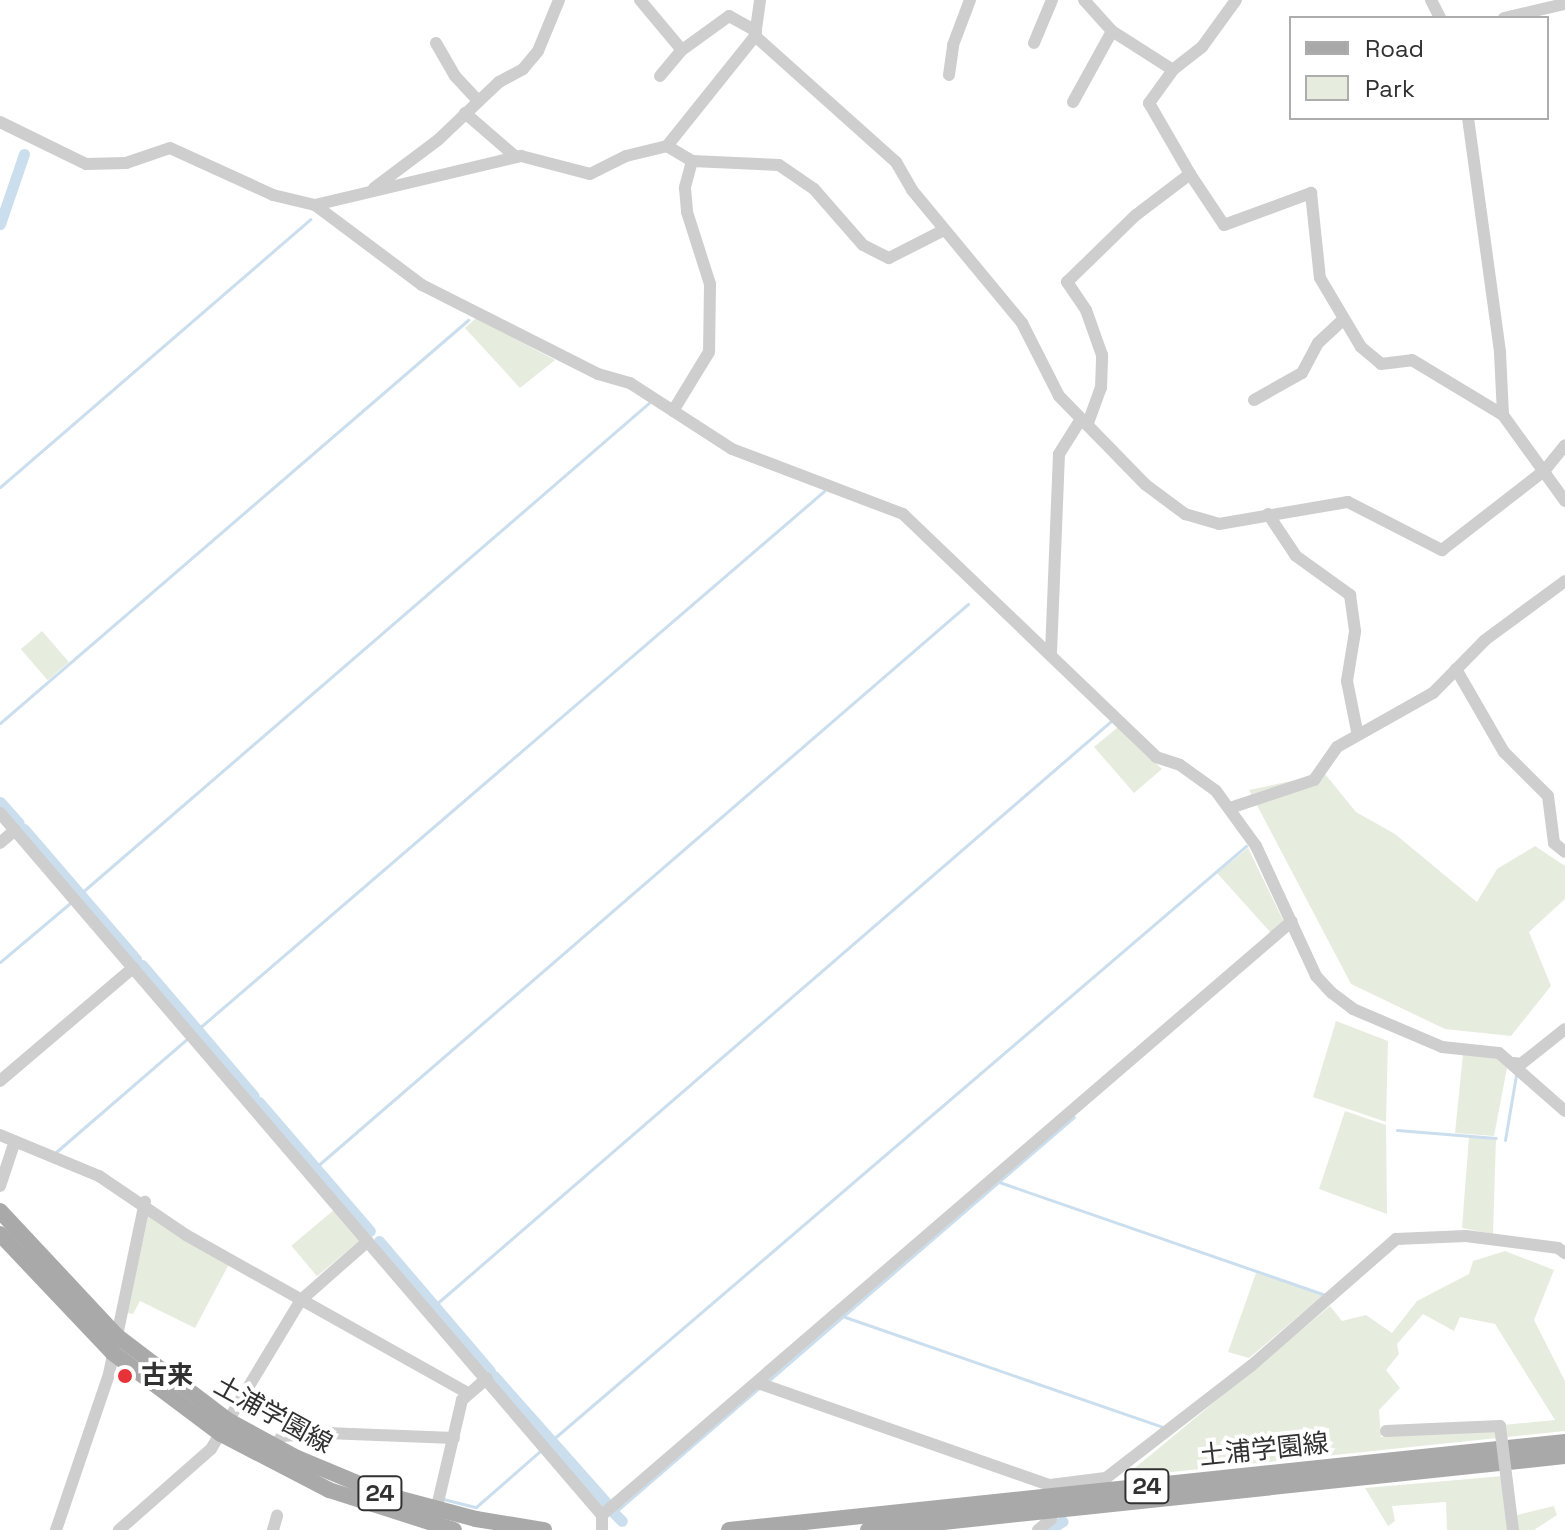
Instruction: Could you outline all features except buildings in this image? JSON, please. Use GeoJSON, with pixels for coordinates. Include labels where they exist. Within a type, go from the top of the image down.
{"type":"FeatureCollection","features":[{"type":"Feature","properties":{"kind":"main road","name":"土浦学園線"},"geometry":{"type":"LineString","coordinates":[[0,1211],[115,1345]]}},
{"type":"Feature","properties":{"kind":"main road","name":"土浦学園線"},"geometry":{"type":"LineString","coordinates":[[0,1234],[115,1345],[225,1428],[309,1481],[454,1530]]}},
{"type":"Feature","properties":{"kind":"main road","name":"土浦学園線"},"geometry":{"type":"LineString","coordinates":[[225,1428],[274,1447],[433,1522],[544,1530]]}},
{"type":"Feature","properties":{"kind":"main road","name":"土浦学園線"},"geometry":{"type":"LineString","coordinates":[[729,1530],[1565,1442]]}},
{"type":"Feature","properties":{"kind":"main road","name":"土浦学園線"},"geometry":{"type":"LineString","coordinates":[[1105,1491],[1565,1456]]}},
{"type":"Feature","properties":{"kind":"main road","name":"土浦学園線"},"geometry":{"type":"LineString","coordinates":[[868,1530],[1052,1497]]}},
{"type":"Feature","properties":{"kind":"street"},"geometry":{"type":"LineString","coordinates":[[369,192],[478,101],[523,69],[538,51],[559,0]]}},
{"type":"Feature","properties":{"kind":"street"},"geometry":{"type":"LineString","coordinates":[[640,0],[682,50]]}},
{"type":"Feature","properties":{"kind":"street"},"geometry":{"type":"LineString","coordinates":[[315,205],[516,157],[590,174],[626,156],[667,146],[755,34],[760,0]]}},
{"type":"Feature","properties":{"kind":"street"},"geometry":{"type":"LineString","coordinates":[[949,75],[953,45],[970,0]]}},
{"type":"Feature","properties":{"kind":"street"},"geometry":{"type":"LineString","coordinates":[[1034,43],[1052,0]]}},
{"type":"Feature","properties":{"kind":"street"},"geometry":{"type":"LineString","coordinates":[[1084,0],[1101,4],[1112,31],[1173,70]]}},
{"type":"Feature","properties":{"kind":"street"},"geometry":{"type":"LineString","coordinates":[[1236,0],[1202,47],[1173,70],[1149,103],[1190,174],[1224,225],[1311,193],[1320,278],[1342,321],[1381,364],[1412,360],[1503,415],[1565,501]]}},
{"type":"Feature","properties":{"kind":"street"},"geometry":{"type":"LineString","coordinates":[[1513,16],[1564,4]]}},
{"type":"Feature","properties":{"kind":"street"},"geometry":{"type":"LineString","coordinates":[[660,76],[682,50],[729,16],[755,34],[896,162],[944,230],[1022,323],[1059,396],[1146,485],[1185,514],[1207,524],[1348,502],[1442,550],[1545,470],[1565,445]]}},
{"type":"Feature","properties":{"kind":"street"},"geometry":{"type":"LineString","coordinates":[[1073,102],[1112,31]]}},
{"type":"Feature","properties":{"kind":"street"},"geometry":{"type":"LineString","coordinates":[[436,43],[455,76],[478,101]]}},
{"type":"Feature","properties":{"kind":"street"},"geometry":{"type":"LineString","coordinates":[[465,113],[516,157]]}},
{"type":"Feature","properties":{"kind":"street"},"geometry":{"type":"LineString","coordinates":[[1468,120],[1500,353],[1503,415]]}},
{"type":"Feature","properties":{"kind":"street"},"geometry":{"type":"LineString","coordinates":[[0,122],[86,164],[126,163],[170,148],[273,195],[315,205],[422,285],[598,374],[630,383],[732,449],[903,514],[1156,757],[1191,772],[1230,808],[1256,846],[1316,976],[1353,1009],[1442,1047],[1499,1053],[1565,1111]]}},
{"type":"Feature","properties":{"kind":"street"},"geometry":{"type":"LineString","coordinates":[[667,146],[692,161],[779,165],[814,189],[855,238],[889,258],[944,230]]}},
{"type":"Feature","properties":{"kind":"street"},"geometry":{"type":"LineString","coordinates":[[673,411],[698,375],[711,333],[710,284],[687,212],[685,188],[692,161]]}},
{"type":"Feature","properties":{"kind":"street"},"geometry":{"type":"LineString","coordinates":[[1051,653],[1059,454],[1084,421],[1101,388],[1102,355],[1086,310],[1067,282],[1136,215],[1190,174]]}},
{"type":"Feature","properties":{"kind":"street"},"geometry":{"type":"LineString","coordinates":[[1254,400],[1302,373],[1318,343],[1342,321]]}},
{"type":"Feature","properties":{"kind":"street"},"geometry":{"type":"LineString","coordinates":[[1268,514],[1296,556],[1350,595],[1355,632],[1347,681],[1357,731]]}},
{"type":"Feature","properties":{"kind":"street"},"geometry":{"type":"LineString","coordinates":[[1230,808],[1314,780],[1337,747],[1357,731],[1433,693],[1485,640],[1565,581]]}},
{"type":"Feature","properties":{"kind":"street"},"geometry":{"type":"LineString","coordinates":[[1456,669],[1504,752],[1548,796],[1554,843],[1565,852]]}},
{"type":"Feature","properties":{"kind":"street"},"geometry":{"type":"LineString","coordinates":[[0,813],[487,1378],[602,1515],[602,1530]]}},
{"type":"Feature","properties":{"kind":"street"},"geometry":{"type":"LineString","coordinates":[[0,843],[15,830]]}},
{"type":"Feature","properties":{"kind":"street"},"geometry":{"type":"LineString","coordinates":[[602,1515],[762,1384],[1292,921]]}},
{"type":"Feature","properties":{"kind":"street"},"geometry":{"type":"LineString","coordinates":[[0,1081],[133,968]]}},
{"type":"Feature","properties":{"kind":"street"},"geometry":{"type":"LineString","coordinates":[[1514,1063],[1521,1064],[1565,1029]]}},
{"type":"Feature","properties":{"kind":"street"},"geometry":{"type":"LineString","coordinates":[[0,1135],[99,1176],[145,1202],[186,1235],[468,1393]]}},
{"type":"Feature","properties":{"kind":"street"},"geometry":{"type":"LineString","coordinates":[[0,1186],[15,1141]]}},
{"type":"Feature","properties":{"kind":"street"},"geometry":{"type":"LineString","coordinates":[[56,1530],[115,1345],[145,1202]]}},
{"type":"Feature","properties":{"kind":"street"},"geometry":{"type":"LineString","coordinates":[[762,1384],[1052,1497],[1105,1491],[1396,1239],[1466,1236],[1565,1253]]}},
{"type":"Feature","properties":{"kind":"street"},"geometry":{"type":"LineString","coordinates":[[119,1530],[198,1464],[225,1428],[301,1300],[368,1241]]}},
{"type":"Feature","properties":{"kind":"street"},"geometry":{"type":"LineString","coordinates":[[433,1522],[468,1393],[487,1378]]}},
{"type":"Feature","properties":{"kind":"street"},"geometry":{"type":"LineString","coordinates":[[1386,1431],[1500,1426],[1513,1530]]}},
{"type":"Feature","properties":{"kind":"street"},"geometry":{"type":"LineString","coordinates":[[274,1447],[282,1436],[326,1433],[454,1438]]}},
{"type":"Feature","properties":{"kind":"street"},"geometry":{"type":"LineString","coordinates":[[1038,1530],[1052,1497]]}},
{"type":"Feature","properties":{"kind":"street"},"geometry":{"type":"LineString","coordinates":[[273,1530],[277,1516]]}},
{"type":"Feature","properties":{"kind":"green space"},"geometry":{"type":"Polygon","coordinates":[[[476,318],[555,360],[520,388],[465,328],[476,318]]]}},
{"type":"Feature","properties":{"kind":"green space"},"geometry":{"type":"Polygon","coordinates":[[[42,631],[69,662],[48,680],[21,649],[42,631]]]}},
{"type":"Feature","properties":{"kind":"green space"},"geometry":{"type":"Polygon","coordinates":[[[1118,727],[1162,769],[1134,793],[1094,747],[1118,727]]]}},
{"type":"Feature","properties":{"kind":"green space"},"geometry":{"type":"Polygon","coordinates":[[[1325,774],[1356,812],[1395,834],[1477,902],[1497,869],[1535,846],[1565,866],[1565,899],[1529,932],[1551,986],[1511,1036],[1445,1029],[1351,984],[1249,790],[1325,774]]]}},
{"type":"Feature","properties":{"kind":"green space"},"geometry":{"type":"Polygon","coordinates":[[[1248,848],[1284,922],[1271,933],[1217,873],[1248,848]]]}},
{"type":"Feature","properties":{"kind":"green space"},"geometry":{"type":"Polygon","coordinates":[[[1336,1021],[1388,1041],[1386,1122],[1313,1097],[1336,1021]]]}},
{"type":"Feature","properties":{"kind":"green space"},"geometry":{"type":"Polygon","coordinates":[[[1463,1054],[1498,1059],[1507,1068],[1494,1136],[1455,1133],[1463,1054]]]}},
{"type":"Feature","properties":{"kind":"green space"},"geometry":{"type":"Polygon","coordinates":[[[1345,1111],[1386,1125],[1387,1214],[1319,1189],[1345,1111]]]}},
{"type":"Feature","properties":{"kind":"green space"},"geometry":{"type":"Polygon","coordinates":[[[1469,1137],[1496,1139],[1493,1234],[1462,1228],[1469,1137]]]}},
{"type":"Feature","properties":{"kind":"green space"},"geometry":{"type":"Polygon","coordinates":[[[335,1209],[361,1240],[317,1276],[291,1246],[335,1209]]]}},
{"type":"Feature","properties":{"kind":"green space"},"geometry":{"type":"Polygon","coordinates":[[[149,1213],[229,1264],[195,1328],[140,1301],[133,1314],[127,1313],[149,1213]]]}},
{"type":"Feature","properties":{"kind":"green space"},"geometry":{"type":"Polygon","coordinates":[[[1505,1251],[1554,1270],[1534,1320],[1565,1381],[1565,1431],[1124,1477],[1330,1306],[1342,1321],[1366,1315],[1392,1333],[1417,1301],[1469,1274],[1473,1261],[1505,1251]],[[1423,1314],[1397,1344],[1399,1354],[1386,1370],[1400,1388],[1379,1410],[1381,1437],[1555,1420],[1495,1324],[1460,1317],[1454,1331],[1423,1314]]]}},
{"type":"Feature","properties":{"kind":"green space"},"geometry":{"type":"Polygon","coordinates":[[[1256,1273],[1325,1294],[1249,1358],[1228,1352],[1256,1273]]]}},
{"type":"Feature","properties":{"kind":"green space"},"geometry":{"type":"Polygon","coordinates":[[[1503,1476],[1517,1515],[1554,1506],[1557,1515],[1534,1530],[1447,1530],[1446,1502],[1392,1506],[1395,1521],[1388,1526],[1365,1488],[1503,1476]]]}},
{"type":"Feature","properties":{"kind":"waterway"},"geometry":{"type":"LineString","coordinates":[[0,224],[24,154]]}},
{"type":"Feature","properties":{"kind":"waterway"},"geometry":{"type":"LineString","coordinates":[[0,487],[310,219]]}},
{"type":"Feature","properties":{"kind":"waterway"},"geometry":{"type":"LineString","coordinates":[[0,723],[468,320]]}},
{"type":"Feature","properties":{"kind":"waterway"},"geometry":{"type":"LineString","coordinates":[[80,894],[650,402]]}},
{"type":"Feature","properties":{"kind":"waterway"},"geometry":{"type":"LineString","coordinates":[[197,1030],[824,491]]}},
{"type":"Feature","properties":{"kind":"waterway"},"geometry":{"type":"LineString","coordinates":[[315,1168],[968,604]]}},
{"type":"Feature","properties":{"kind":"waterway"},"geometry":{"type":"LineString","coordinates":[[434,1306],[1111,721]]}},
{"type":"Feature","properties":{"kind":"waterway"},"geometry":{"type":"LineString","coordinates":[[0,802],[19,823]]}},
{"type":"Feature","properties":{"kind":"waterway"},"geometry":{"type":"LineString","coordinates":[[24,829],[136,959]]}},
{"type":"Feature","properties":{"kind":"waterway"},"geometry":{"type":"LineString","coordinates":[[551,1441],[1246,846]]}},
{"type":"Feature","properties":{"kind":"waterway"},"geometry":{"type":"LineString","coordinates":[[0,962],[70,903]]}},
{"type":"Feature","properties":{"kind":"waterway"},"geometry":{"type":"LineString","coordinates":[[142,965],[254,1096]]}},
{"type":"Feature","properties":{"kind":"waterway"},"geometry":{"type":"LineString","coordinates":[[56,1152],[187,1039]]}},
{"type":"Feature","properties":{"kind":"waterway"},"geometry":{"type":"LineString","coordinates":[[1505,1140],[1516,1075]]}},
{"type":"Feature","properties":{"kind":"waterway"},"geometry":{"type":"LineString","coordinates":[[259,1102],[370,1231]]}},
{"type":"Feature","properties":{"kind":"waterway"},"geometry":{"type":"LineString","coordinates":[[768,1381],[1074,1117]]}},
{"type":"Feature","properties":{"kind":"waterway"},"geometry":{"type":"LineString","coordinates":[[1397,1130],[1496,1138]]}},
{"type":"Feature","properties":{"kind":"waterway"},"geometry":{"type":"LineString","coordinates":[[999,1182],[1323,1294]]}},
{"type":"Feature","properties":{"kind":"waterway"},"geometry":{"type":"LineString","coordinates":[[379,1241],[490,1371]]}},
{"type":"Feature","properties":{"kind":"waterway"},"geometry":{"type":"LineString","coordinates":[[845,1317],[1162,1427]]}},
{"type":"Feature","properties":{"kind":"waterway"},"geometry":{"type":"LineString","coordinates":[[494,1376],[606,1502]]}},
{"type":"Feature","properties":{"kind":"waterway"},"geometry":{"type":"LineString","coordinates":[[614,1513],[759,1388]]}},
{"type":"Feature","properties":{"kind":"waterway"},"geometry":{"type":"LineString","coordinates":[[443,1499],[476,1507],[541,1450]]}},
{"type":"Feature","properties":{"kind":"waterway"},"geometry":{"type":"LineString","coordinates":[[614,1513],[622,1521]]}},
{"type":"Feature","properties":{"kind":"waterway"},"geometry":{"type":"LineString","coordinates":[[1048,1530],[1063,1521]]}},
{"type":"Feature","properties":{"kind":"place","name":"古来"},"geometry":{"type":"Point","coordinates":[125,1376]}}]}
